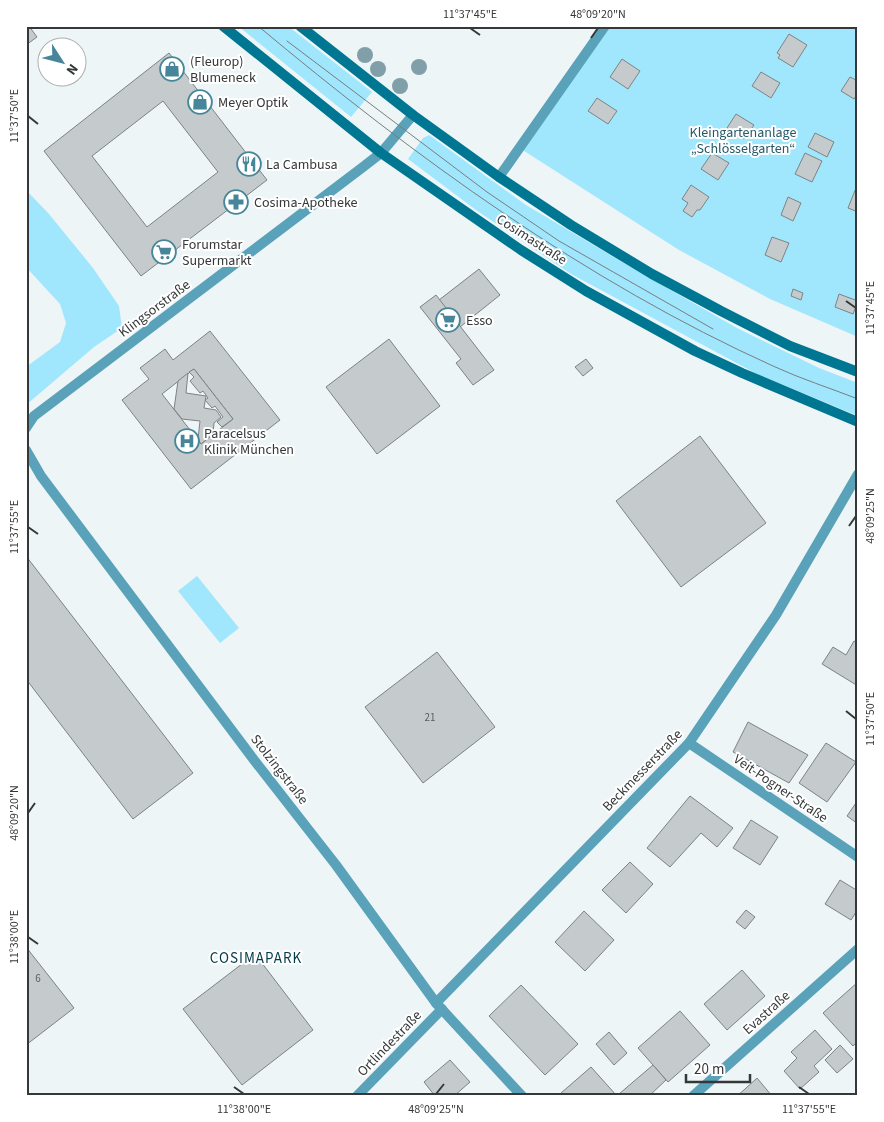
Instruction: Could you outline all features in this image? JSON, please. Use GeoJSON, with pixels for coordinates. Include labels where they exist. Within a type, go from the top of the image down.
{"type":"FeatureCollection","features":[{"type":"Feature","properties":{"kind":"main road","name":"Cosimastraße"},"geometry":{"type":"LineString","coordinates":[[223,26],[381,153],[521,250],[605,302],[695,350],[742,373],[858,422]]}},
{"type":"Feature","properties":{"kind":"main road"},"geometry":{"type":"LineString","coordinates":[[300,26],[413,115],[571,226],[661,278],[790,346],[858,372]]}},
{"type":"Feature","properties":{"kind":"street"},"geometry":{"type":"LineString","coordinates":[[499,177],[605,26]]}},
{"type":"Feature","properties":{"kind":"street","name":"Klingsorstraße"},"geometry":{"type":"LineString","coordinates":[[26,428],[34,416],[381,153],[413,115]]}},
{"type":"Feature","properties":{"kind":"street","name":"Stolzingstraße"},"geometry":{"type":"LineString","coordinates":[[26,450],[41,476],[248,752],[336,865],[439,1006],[522,1096]]}},
{"type":"Feature","properties":{"kind":"street","name":"Beckmesserstraße"},"geometry":{"type":"LineString","coordinates":[[439,1006],[689,743],[786,600],[858,474]]}},
{"type":"Feature","properties":{"kind":"street","name":"Veit-Pogner-Straße"},"geometry":{"type":"LineString","coordinates":[[689,743],[858,857]]}},
{"type":"Feature","properties":{"kind":"street","name":"Evastraße"},"geometry":{"type":"LineString","coordinates":[[693,1096],[858,949]]}},
{"type":"Feature","properties":{"kind":"street","name":"Ortlindestraße"},"geometry":{"type":"LineString","coordinates":[[357,1096],[439,1006]]}},
{"type":"Feature","properties":{"kind":"green space"},"geometry":{"type":"Polygon","coordinates":[[[238,26],[288,26],[372,92],[351,117],[238,26]]]}},
{"type":"Feature","properties":{"kind":"green space","name":"Kleingartenanlage „Schlösselgarten“"},"geometry":{"type":"Polygon","coordinates":[[[609,26],[858,26],[858,337],[770,299],[679,250],[521,149],[609,26]]]}},
{"type":"Feature","properties":{"kind":"green space"},"geometry":{"type":"Polygon","coordinates":[[[429,135],[526,205],[627,265],[737,328],[819,368],[858,383],[858,416],[755,373],[571,274],[476,210],[408,159],[423,138],[429,135]]]}},
{"type":"Feature","properties":{"kind":"green space"},"geometry":{"type":"Polygon","coordinates":[[[26,190],[49,214],[93,268],[119,306],[122,328],[94,347],[26,405],[26,367],[60,342],[66,323],[60,304],[26,267],[26,190]]]}},
{"type":"Feature","properties":{"kind":"green space"},"geometry":{"type":"Polygon","coordinates":[[[197,576],[239,628],[220,643],[178,591],[197,576]]]}},
{"type":"Feature","properties":{"kind":"building"},"geometry":{"type":"Polygon","coordinates":[[[26,26],[29,26],[37,37],[26,45],[26,26]]]}},
{"type":"Feature","properties":{"kind":"building"},"geometry":{"type":"Polygon","coordinates":[[[789,34],[807,45],[793,67],[778,58],[780,55],[777,53],[789,34]]]}},
{"type":"Feature","properties":{"kind":"building"},"geometry":{"type":"Polygon","coordinates":[[[169,53],[267,180],[141,276],[44,151],[169,53]],[[163,101],[92,156],[147,227],[218,172],[163,101]]]}},
{"type":"Feature","properties":{"kind":"building"},"geometry":{"type":"Polygon","coordinates":[[[622,59],[640,71],[628,89],[610,77],[622,59]]]}},
{"type":"Feature","properties":{"kind":"building"},"geometry":{"type":"Polygon","coordinates":[[[761,72],[780,83],[771,98],[752,86],[761,72]]]}},
{"type":"Feature","properties":{"kind":"building"},"geometry":{"type":"Polygon","coordinates":[[[850,77],[858,81],[858,93],[854,99],[841,91],[850,77]]]}},
{"type":"Feature","properties":{"kind":"building"},"geometry":{"type":"Polygon","coordinates":[[[597,98],[617,111],[608,124],[588,111],[597,98]]]}},
{"type":"Feature","properties":{"kind":"building"},"geometry":{"type":"Polygon","coordinates":[[[736,114],[754,125],[744,139],[727,128],[736,114]]]}},
{"type":"Feature","properties":{"kind":"building"},"geometry":{"type":"Polygon","coordinates":[[[815,133],[834,142],[827,157],[808,147],[815,133]]]}},
{"type":"Feature","properties":{"kind":"building"},"geometry":{"type":"Polygon","coordinates":[[[712,153],[729,163],[718,180],[701,169],[712,153]]]}},
{"type":"Feature","properties":{"kind":"building"},"geometry":{"type":"Polygon","coordinates":[[[805,153],[822,161],[812,182],[795,174],[805,153]]]}},
{"type":"Feature","properties":{"kind":"building"},"geometry":{"type":"Polygon","coordinates":[[[691,185],[709,197],[700,210],[697,210],[692,217],[683,211],[688,203],[682,199],[691,185]]]}},
{"type":"Feature","properties":{"kind":"building"},"geometry":{"type":"Polygon","coordinates":[[[856,188],[858,188],[858,212],[848,208],[856,188]]]}},
{"type":"Feature","properties":{"kind":"building"},"geometry":{"type":"Polygon","coordinates":[[[788,197],[801,203],[793,221],[781,215],[788,197]]]}},
{"type":"Feature","properties":{"kind":"building"},"geometry":{"type":"Polygon","coordinates":[[[772,237],[789,243],[781,262],[765,255],[772,237]]]}},
{"type":"Feature","properties":{"kind":"building"},"geometry":{"type":"Polygon","coordinates":[[[479,269],[500,295],[460,327],[439,300],[479,269]]]}},
{"type":"Feature","properties":{"kind":"building"},"geometry":{"type":"Polygon","coordinates":[[[793,289],[803,293],[801,300],[791,296],[793,289]]]}},
{"type":"Feature","properties":{"kind":"building"},"geometry":{"type":"Polygon","coordinates":[[[839,294],[858,301],[853,314],[835,307],[839,294]]]}},
{"type":"Feature","properties":{"kind":"building"},"geometry":{"type":"Polygon","coordinates":[[[436,295],[494,370],[473,385],[456,363],[461,359],[420,307],[436,295]]]}},
{"type":"Feature","properties":{"kind":"building"},"geometry":{"type":"Polygon","coordinates":[[[210,331],[280,420],[191,489],[122,400],[149,379],[140,368],[165,349],[173,360],[210,331]],[[194,369],[162,394],[201,444],[233,419],[194,369]]]}},
{"type":"Feature","properties":{"kind":"building"},"geometry":{"type":"Polygon","coordinates":[[[389,339],[440,406],[377,454],[326,387],[389,339]]]}},
{"type":"Feature","properties":{"kind":"building"},"geometry":{"type":"Polygon","coordinates":[[[586,359],[593,368],[583,376],[575,367],[586,359]]]}},
{"type":"Feature","properties":{"kind":"building"},"geometry":{"type":"Polygon","coordinates":[[[194,369],[233,419],[222,427],[217,422],[223,417],[215,406],[212,408],[205,400],[208,398],[203,391],[200,393],[190,381],[194,377],[189,372],[194,369]]]}},
{"type":"Feature","properties":{"kind":"building"},"geometry":{"type":"Polygon","coordinates":[[[188,373],[186,393],[206,396],[204,408],[216,410],[221,417],[214,423],[213,434],[201,444],[198,439],[200,421],[182,419],[174,409],[178,381],[188,373]]]}},
{"type":"Feature","properties":{"kind":"building"},"geometry":{"type":"Polygon","coordinates":[[[700,436],[766,523],[681,587],[616,501],[700,436]]]}},
{"type":"Feature","properties":{"kind":"building"},"geometry":{"type":"Polygon","coordinates":[[[26,556],[193,773],[133,819],[26,679],[26,556]]]}},
{"type":"Feature","properties":{"kind":"building"},"geometry":{"type":"Polygon","coordinates":[[[854,641],[858,643],[858,686],[822,664],[833,647],[846,655],[854,641]]]}},
{"type":"Feature","properties":{"kind":"building"},"geometry":{"type":"Polygon","coordinates":[[[437,652],[495,727],[423,783],[365,707],[437,652]]]}},
{"type":"Feature","properties":{"kind":"building"},"geometry":{"type":"Polygon","coordinates":[[[748,722],[808,755],[789,783],[733,752],[748,722]]]}},
{"type":"Feature","properties":{"kind":"building"},"geometry":{"type":"Polygon","coordinates":[[[826,743],[856,762],[827,802],[799,783],[826,743]]]}},
{"type":"Feature","properties":{"kind":"building"},"geometry":{"type":"Polygon","coordinates":[[[690,796],[733,828],[717,847],[701,833],[670,867],[647,848],[690,796]]]}},
{"type":"Feature","properties":{"kind":"building"},"geometry":{"type":"Polygon","coordinates":[[[858,800],[858,824],[847,816],[858,800]]]}},
{"type":"Feature","properties":{"kind":"building"},"geometry":{"type":"Polygon","coordinates":[[[751,820],[778,837],[760,865],[733,848],[751,820]]]}},
{"type":"Feature","properties":{"kind":"building"},"geometry":{"type":"Polygon","coordinates":[[[630,862],[653,884],[626,913],[602,890],[630,862]]]}},
{"type":"Feature","properties":{"kind":"building"},"geometry":{"type":"Polygon","coordinates":[[[840,880],[858,891],[858,909],[851,920],[825,904],[840,880]]]}},
{"type":"Feature","properties":{"kind":"building"},"geometry":{"type":"Polygon","coordinates":[[[746,910],[755,917],[745,929],[736,922],[746,910]]]}},
{"type":"Feature","properties":{"kind":"building"},"geometry":{"type":"Polygon","coordinates":[[[584,911],[614,940],[585,971],[555,942],[584,911]]]}},
{"type":"Feature","properties":{"kind":"building"},"geometry":{"type":"Polygon","coordinates":[[[26,947],[74,1008],[26,1045],[26,947]]]}},
{"type":"Feature","properties":{"kind":"building"},"geometry":{"type":"Polygon","coordinates":[[[255,954],[313,1030],[242,1085],[183,1009],[255,954]]]}},
{"type":"Feature","properties":{"kind":"building"},"geometry":{"type":"Polygon","coordinates":[[[742,970],[765,996],[727,1030],[704,1004],[742,970]]]}},
{"type":"Feature","properties":{"kind":"building"},"geometry":{"type":"Polygon","coordinates":[[[858,982],[858,1041],[853,1046],[823,1013],[858,982]]]}},
{"type":"Feature","properties":{"kind":"building"},"geometry":{"type":"Polygon","coordinates":[[[521,985],[578,1044],[545,1075],[489,1016],[521,985]]]}},
{"type":"Feature","properties":{"kind":"building"},"geometry":{"type":"Polygon","coordinates":[[[680,1011],[710,1045],[668,1082],[638,1048],[680,1011]]]}},
{"type":"Feature","properties":{"kind":"building"},"geometry":{"type":"Polygon","coordinates":[[[815,1030],[832,1049],[814,1066],[819,1072],[800,1089],[784,1071],[797,1058],[791,1052],[815,1030]]]}},
{"type":"Feature","properties":{"kind":"building"},"geometry":{"type":"Polygon","coordinates":[[[609,1032],[627,1053],[614,1065],[596,1044],[609,1032]]]}},
{"type":"Feature","properties":{"kind":"building"},"geometry":{"type":"Polygon","coordinates":[[[840,1045],[853,1059],[837,1073],[825,1060],[840,1045]]]}},
{"type":"Feature","properties":{"kind":"building"},"geometry":{"type":"Polygon","coordinates":[[[450,1060],[470,1082],[454,1096],[435,1096],[424,1082],[450,1060]]]}},
{"type":"Feature","properties":{"kind":"building"},"geometry":{"type":"Polygon","coordinates":[[[653,1065],[666,1080],[649,1096],[621,1096],[619,1094],[653,1065]]]}},
{"type":"Feature","properties":{"kind":"building"},"geometry":{"type":"Polygon","coordinates":[[[591,1067],[617,1096],[564,1096],[561,1093],[591,1067]]]}},
{"type":"Feature","properties":{"kind":"building"},"geometry":{"type":"Polygon","coordinates":[[[757,1078],[772,1096],[737,1096],[745,1089],[757,1078]]]}},
{"type":"Feature","properties":{"kind":"tram line"},"geometry":{"type":"LineString","coordinates":[[258,26],[379,123],[441,169],[504,214],[569,256],[635,296],[703,332],[784,371],[858,399]]}},
{"type":"Feature","properties":{"kind":"tram line"},"geometry":{"type":"LineString","coordinates":[[287,41],[487,192],[559,241],[713,329]]}},
{"type":"Feature","properties":{"kind":"place","name":"(Fleurop) Blumeneck"},"geometry":{"type":"Point","coordinates":[172,69]}},
{"type":"Feature","properties":{"kind":"place","name":"Meyer Optik"},"geometry":{"type":"Point","coordinates":[200,102]}},
{"type":"Feature","properties":{"kind":"place","name":"La Cambusa"},"geometry":{"type":"Point","coordinates":[249,164]}},
{"type":"Feature","properties":{"kind":"place","name":"Cosima-Apotheke"},"geometry":{"type":"Point","coordinates":[236,202]}},
{"type":"Feature","properties":{"kind":"place","name":"Forumstar Supermarkt"},"geometry":{"type":"Point","coordinates":[164,252]}},
{"type":"Feature","properties":{"kind":"place","name":"Esso"},"geometry":{"type":"Point","coordinates":[448,320]}},
{"type":"Feature","properties":{"kind":"place","name":"Paracelsus Klinik München"},"geometry":{"type":"Point","coordinates":[187,441]}},
{"type":"Feature","properties":{"kind":"district","name":"COSIMAPARK"},"geometry":{"type":"Point","coordinates":[256,958]}}]}
